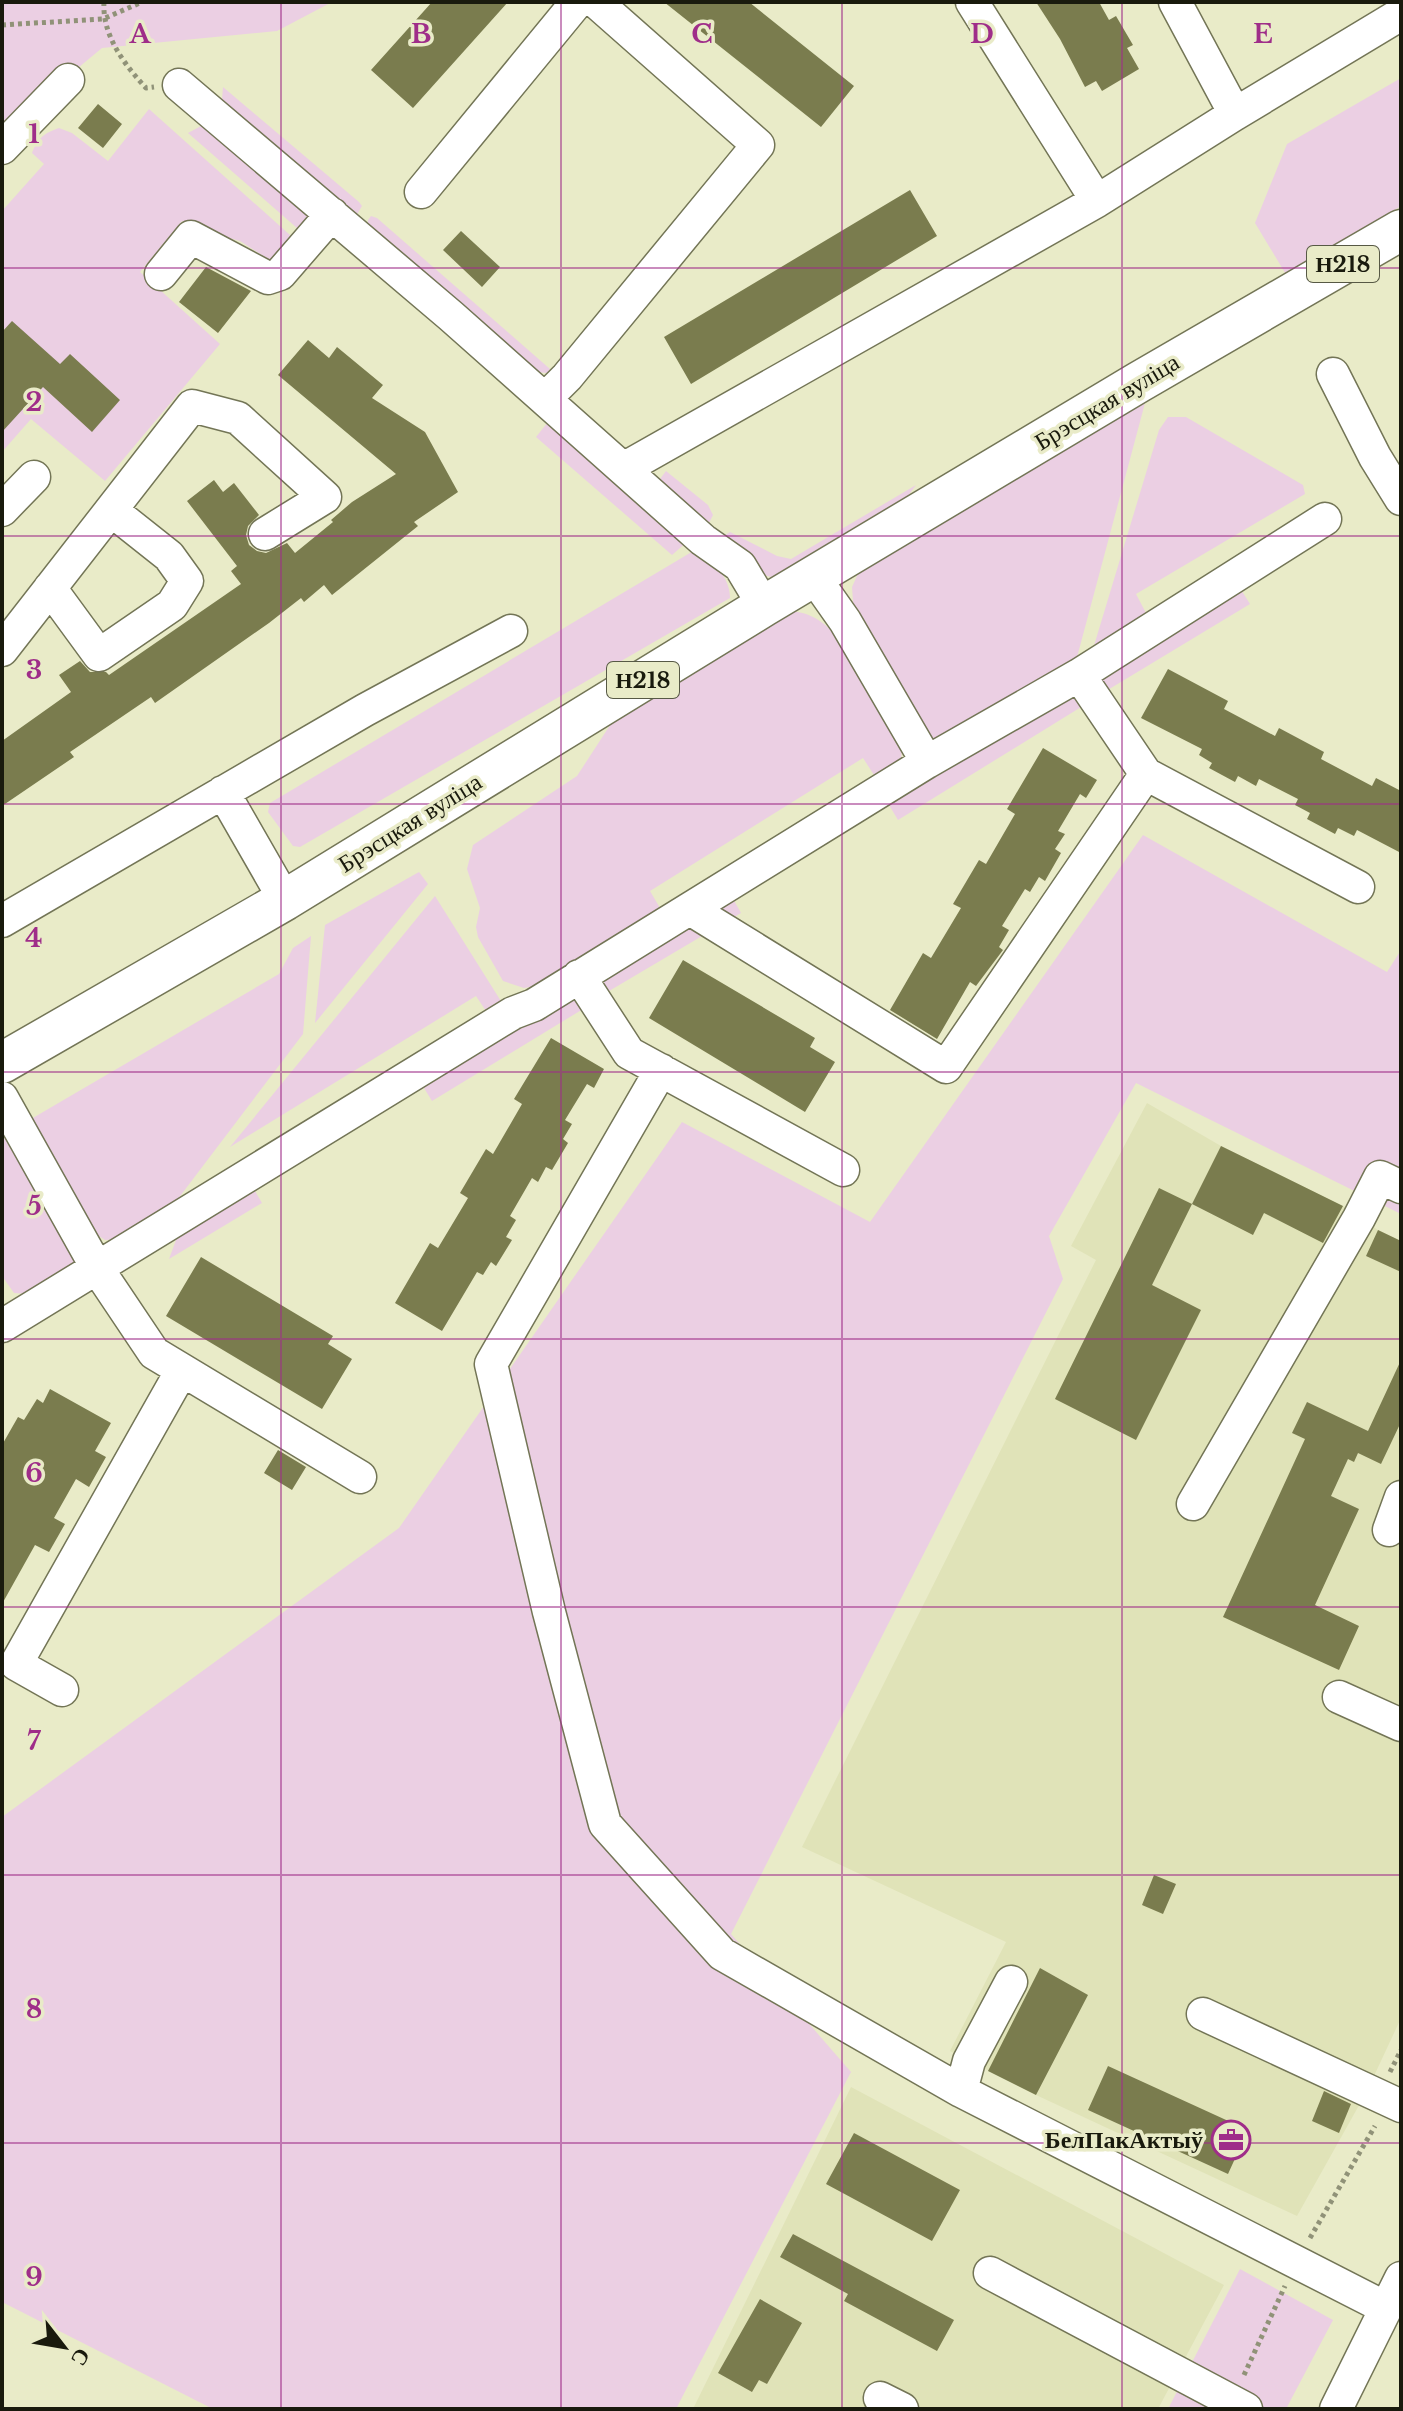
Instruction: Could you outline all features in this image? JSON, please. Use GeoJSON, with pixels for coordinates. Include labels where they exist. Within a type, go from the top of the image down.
{"type":"FeatureCollection","features":[{"type":"Feature","properties":{"kind":"main road","name":"Брэсцкая вуліца"},"geometry":{"type":"LineString","coordinates":[[2,1063],[285,900],[764,606],[1125,390],[1401,230]]}},
{"type":"Feature","properties":{"kind":"street"},"geometry":{"type":"LineString","coordinates":[[421,192],[577,2]]}},
{"type":"Feature","properties":{"kind":"street"},"geometry":{"type":"LineString","coordinates":[[545,399],[567,377],[758,145],[596,2]]}},
{"type":"Feature","properties":{"kind":"street"},"geometry":{"type":"LineString","coordinates":[[972,2],[1097,201]]}},
{"type":"Feature","properties":{"kind":"street"},"geometry":{"type":"LineString","coordinates":[[1175,2],[1235,114]]}},
{"type":"Feature","properties":{"kind":"street"},"geometry":{"type":"LineString","coordinates":[[625,468],[1097,201],[1401,14]]}},
{"type":"Feature","properties":{"kind":"street"},"geometry":{"type":"LineString","coordinates":[[2,148],[68,80]]}},
{"type":"Feature","properties":{"kind":"street"},"geometry":{"type":"LineString","coordinates":[[179,85],[625,468],[703,540],[740,566],[764,606]]}},
{"type":"Feature","properties":{"kind":"street"},"geometry":{"type":"LineString","coordinates":[[161,274],[191,237],[268,278],[280,274],[332,214]]}},
{"type":"Feature","properties":{"kind":"street"},"geometry":{"type":"LineString","coordinates":[[1333,374],[1375,457],[1401,499]]}},
{"type":"Feature","properties":{"kind":"street"},"geometry":{"type":"LineString","coordinates":[[2,650],[192,406],[238,418],[325,497],[265,534]]}},
{"type":"Feature","properties":{"kind":"street"},"geometry":{"type":"LineString","coordinates":[[2,510],[34,477]]}},
{"type":"Feature","properties":{"kind":"street"},"geometry":{"type":"LineString","coordinates":[[50,588],[99,655],[172,605],[187,581],[169,556],[111,510]]}},
{"type":"Feature","properties":{"kind":"street"},"geometry":{"type":"LineString","coordinates":[[2,1326],[513,1013],[534,1005],[927,762],[1079,675],[1325,519]]}},
{"type":"Feature","properties":{"kind":"street"},"geometry":{"type":"LineString","coordinates":[[814,577],[845,621],[927,762]]}},
{"type":"Feature","properties":{"kind":"street"},"geometry":{"type":"LineString","coordinates":[[2,921],[365,710],[511,631]]}},
{"type":"Feature","properties":{"kind":"street"},"geometry":{"type":"LineString","coordinates":[[1079,675],[1146,774],[1358,887]]}},
{"type":"Feature","properties":{"kind":"street"},"geometry":{"type":"LineString","coordinates":[[690,909],[946,1067],[1146,774]]}},
{"type":"Feature","properties":{"kind":"street"},"geometry":{"type":"LineString","coordinates":[[223,792],[285,900]]}},
{"type":"Feature","properties":{"kind":"street"},"geometry":{"type":"LineString","coordinates":[[579,976],[629,1053],[843,1170]]}},
{"type":"Feature","properties":{"kind":"street"},"geometry":{"type":"LineString","coordinates":[[661,1070],[491,1364],[549,1612],[605,1824],[722,1954],[961,2091],[1386,2308]]}},
{"type":"Feature","properties":{"kind":"street"},"geometry":{"type":"LineString","coordinates":[[2,1098],[97,1268],[154,1353],[360,1477]]}},
{"type":"Feature","properties":{"kind":"street"},"geometry":{"type":"LineString","coordinates":[[1193,1504],[1380,1177],[1401,1187]]}},
{"type":"Feature","properties":{"kind":"street"},"geometry":{"type":"LineString","coordinates":[[62,1690],[16,1664],[182,1370]]}},
{"type":"Feature","properties":{"kind":"street"},"geometry":{"type":"LineString","coordinates":[[1389,1530],[1401,1497]]}},
{"type":"Feature","properties":{"kind":"street"},"geometry":{"type":"LineString","coordinates":[[1339,1697],[1401,1725]]}},
{"type":"Feature","properties":{"kind":"street"},"geometry":{"type":"LineString","coordinates":[[961,2091],[969,2061],[1011,1982]]}},
{"type":"Feature","properties":{"kind":"street"},"geometry":{"type":"LineString","coordinates":[[1203,2014],[1395,2104]]}},
{"type":"Feature","properties":{"kind":"street"},"geometry":{"type":"LineString","coordinates":[[990,2273],[1239,2405]]}},
{"type":"Feature","properties":{"kind":"street"},"geometry":{"type":"LineString","coordinates":[[1336,2409],[1401,2278]]}},
{"type":"Feature","properties":{"kind":"path"},"geometry":{"type":"LineString","coordinates":[[104,2],[103,19],[128,69],[146,88],[179,85]]}},
{"type":"Feature","properties":{"kind":"path"},"geometry":{"type":"LineString","coordinates":[[2,25],[103,19],[142,2]]}},
{"type":"Feature","properties":{"kind":"path"},"geometry":{"type":"LineString","coordinates":[[1239,2405],[1295,2263],[1395,2104],[1389,2073],[1401,2050]]}},
{"type":"Feature","properties":{"kind":"shaded area"},"geometry":{"type":"Polygon","coordinates":[[[2,2],[332,2],[277,31],[102,48],[2,131],[2,2]]]}},
{"type":"Feature","properties":{"kind":"shaded area"},"geometry":{"type":"Polygon","coordinates":[[[1401,78],[1401,206],[1287,276],[1255,223],[1287,144],[1401,78]]]}},
{"type":"Feature","properties":{"kind":"shaded area"},"geometry":{"type":"Polygon","coordinates":[[[223,87],[359,202],[362,206],[356,216],[227,110],[222,100],[223,87]]]}},
{"type":"Feature","properties":{"kind":"shaded area"},"geometry":{"type":"Polygon","coordinates":[[[149,109],[300,244],[279,262],[268,259],[240,241],[226,237],[217,239],[182,221],[140,272],[220,344],[105,481],[31,419],[2,452],[2,211],[44,164],[32,153],[45,134],[59,128],[72,133],[108,161],[149,109]]]}},
{"type":"Feature","properties":{"kind":"shaded area"},"geometry":{"type":"Polygon","coordinates":[[[203,125],[307,214],[310,222],[305,235],[188,133],[203,125]]]}},
{"type":"Feature","properties":{"kind":"shaded area"},"geometry":{"type":"Polygon","coordinates":[[[371,216],[550,369],[547,373],[535,372],[367,229],[371,216]]]}},
{"type":"Feature","properties":{"kind":"shaded area"},"geometry":{"type":"Polygon","coordinates":[[[1145,403],[1076,661],[948,737],[934,739],[919,732],[854,615],[852,587],[862,565],[1145,403]]]}},
{"type":"Feature","properties":{"kind":"shaded area"},"geometry":{"type":"Polygon","coordinates":[[[1168,417],[1186,417],[1303,485],[1305,494],[1136,594],[1146,613],[1093,649],[1159,430],[1168,417]]]}},
{"type":"Feature","properties":{"kind":"shaded area"},"geometry":{"type":"Polygon","coordinates":[[[548,422],[688,541],[672,555],[536,437],[548,422]]]}},
{"type":"Feature","properties":{"kind":"shaded area"},"geometry":{"type":"Polygon","coordinates":[[[666,471],[708,505],[713,515],[709,523],[701,522],[660,486],[660,479],[666,471]]]}},
{"type":"Feature","properties":{"kind":"shaded area"},"geometry":{"type":"Polygon","coordinates":[[[916,485],[897,511],[781,579],[767,576],[719,539],[730,532],[777,556],[791,559],[916,485]]]}},
{"type":"Feature","properties":{"kind":"shaded area"},"geometry":{"type":"Polygon","coordinates":[[[695,550],[723,576],[730,598],[300,847],[293,846],[268,812],[270,803],[695,550]]]}},
{"type":"Feature","properties":{"kind":"shaded area"},"geometry":{"type":"Polygon","coordinates":[[[1240,588],[1250,604],[1106,691],[1101,680],[1240,588]]]}},
{"type":"Feature","properties":{"kind":"shaded area"},"geometry":{"type":"Polygon","coordinates":[[[787,611],[816,619],[839,640],[902,748],[901,760],[892,772],[874,775],[863,758],[650,891],[660,908],[535,986],[524,988],[503,981],[478,937],[476,927],[480,908],[467,869],[473,845],[577,776],[616,716],[787,611]]]}},
{"type":"Feature","properties":{"kind":"shaded area"},"geometry":{"type":"Polygon","coordinates":[[[1066,693],[1086,704],[898,820],[889,805],[1066,693]]]}},
{"type":"Feature","properties":{"kind":"shaded area"},"geometry":{"type":"Polygon","coordinates":[[[1143,835],[1387,972],[1401,950],[1401,1214],[1136,1083],[1049,1236],[1063,1279],[731,1934],[851,2072],[676,2409],[213,2409],[2,2302],[2,1817],[399,1528],[682,1122],[870,1222],[1143,835]]]}},
{"type":"Feature","properties":{"kind":"shaded area"},"geometry":{"type":"Polygon","coordinates":[[[419,872],[428,884],[315,1023],[325,925],[419,872]]]}},
{"type":"Feature","properties":{"kind":"shaded area"},"geometry":{"type":"Polygon","coordinates":[[[435,896],[504,1006],[486,1011],[476,996],[230,1147],[435,896]]]}},
{"type":"Feature","properties":{"kind":"shaded area"},"geometry":{"type":"Polygon","coordinates":[[[732,897],[741,913],[604,994],[604,981],[611,969],[732,897]]]}},
{"type":"Feature","properties":{"kind":"shaded area"},"geometry":{"type":"Polygon","coordinates":[[[311,936],[303,1034],[168,1212],[119,1239],[105,1240],[90,1230],[26,1122],[279,974],[293,948],[311,936]]]}},
{"type":"Feature","properties":{"kind":"shaded area"},"geometry":{"type":"Polygon","coordinates":[[[566,995],[588,1006],[432,1101],[424,1088],[436,1073],[566,995]]]}},
{"type":"Feature","properties":{"kind":"shaded area"},"geometry":{"type":"Polygon","coordinates":[[[1147,1103],[1221,1146],[1343,1206],[1378,1230],[1401,1241],[1401,2018],[1367,2091],[1297,2216],[1036,2095],[950,2051],[1006,1942],[802,1847],[1096,1260],[1071,1246],[1147,1103]]]}},
{"type":"Feature","properties":{"kind":"shaded area"},"geometry":{"type":"Polygon","coordinates":[[[14,1133],[79,1261],[29,1294],[14,1293],[2,1276],[2,1140],[14,1133]]]}},
{"type":"Feature","properties":{"kind":"shaded area"},"geometry":{"type":"Polygon","coordinates":[[[255,1191],[262,1203],[169,1259],[179,1232],[255,1191]]]}},
{"type":"Feature","properties":{"kind":"shaded area"},"geometry":{"type":"Polygon","coordinates":[[[851,2087],[1224,2285],[1158,2409],[693,2409],[851,2087]]]}},
{"type":"Feature","properties":{"kind":"shaded area"},"geometry":{"type":"Polygon","coordinates":[[[1240,2269],[1333,2320],[1286,2409],[1168,2409],[1240,2269]]]}},
{"type":"Feature","properties":{"kind":"building"},"geometry":{"type":"Polygon","coordinates":[[[432,2],[508,2],[413,108],[371,70],[432,2]]]}},
{"type":"Feature","properties":{"kind":"building"},"geometry":{"type":"Polygon","coordinates":[[[664,2],[749,2],[854,86],[821,127],[664,2]]]}},
{"type":"Feature","properties":{"kind":"building"},"geometry":{"type":"Polygon","coordinates":[[[1036,2],[1099,2],[1109,20],[1116,16],[1133,45],[1127,48],[1139,69],[1102,91],[1096,81],[1085,87],[1036,2]]]}},
{"type":"Feature","properties":{"kind":"building"},"geometry":{"type":"Polygon","coordinates":[[[98,104],[122,124],[103,148],[78,128],[98,104]]]}},
{"type":"Feature","properties":{"kind":"building"},"geometry":{"type":"Polygon","coordinates":[[[910,190],[937,236],[691,384],[664,337],[910,190]]]}},
{"type":"Feature","properties":{"kind":"building"},"geometry":{"type":"Polygon","coordinates":[[[461,231],[500,267],[482,287],[443,250],[461,231]]]}},
{"type":"Feature","properties":{"kind":"building"},"geometry":{"type":"Polygon","coordinates":[[[206,267],[251,291],[218,333],[179,302],[206,267]]]}},
{"type":"Feature","properties":{"kind":"building"},"geometry":{"type":"Polygon","coordinates":[[[12,321],[60,364],[70,354],[120,400],[92,432],[43,387],[2,432],[2,332],[12,321]]]}},
{"type":"Feature","properties":{"kind":"building"},"geometry":{"type":"Polygon","coordinates":[[[308,340],[329,358],[337,347],[383,385],[372,398],[425,432],[458,492],[414,522],[418,526],[332,595],[324,585],[304,602],[301,598],[155,703],[151,697],[70,752],[74,757],[2,806],[2,741],[71,692],[59,675],[80,661],[90,672],[106,672],[109,675],[241,584],[231,571],[237,566],[187,501],[214,480],[223,492],[234,483],[259,515],[248,526],[246,535],[249,545],[266,553],[287,543],[295,553],[352,502],[396,474],[278,375],[308,340]]]}},
{"type":"Feature","properties":{"kind":"building"},"geometry":{"type":"Polygon","coordinates":[[[1168,669],[1228,701],[1224,709],[1275,736],[1279,728],[1324,752],[1321,759],[1372,786],[1376,778],[1401,791],[1401,853],[1357,830],[1354,836],[1338,828],[1335,834],[1307,819],[1310,813],[1295,805],[1298,799],[1259,779],[1256,786],[1238,776],[1235,782],[1209,768],[1212,763],[1199,755],[1202,749],[1141,718],[1168,669]]]}},
{"type":"Feature","properties":{"kind":"building"},"geometry":{"type":"Polygon","coordinates":[[[1043,748],[1097,780],[1086,798],[1080,794],[1058,831],[1065,834],[1055,849],[1061,853],[1045,881],[1039,877],[1030,892],[1025,889],[1002,926],[1009,930],[999,947],[1003,950],[976,986],[970,982],[937,1039],[890,1010],[923,953],[931,958],[961,908],[953,904],[979,860],[986,864],[1015,814],[1007,809],[1043,748]]]}},
{"type":"Feature","properties":{"kind":"building"},"geometry":{"type":"Polygon","coordinates":[[[683,960],[815,1038],[810,1047],[835,1062],[805,1112],[649,1018],[683,960]]]}},
{"type":"Feature","properties":{"kind":"building"},"geometry":{"type":"Polygon","coordinates":[[[551,1038],[604,1069],[594,1088],[587,1084],[565,1120],[572,1124],[563,1139],[568,1143],[552,1170],[546,1167],[538,1182],[532,1178],[510,1216],[516,1220],[506,1237],[512,1240],[496,1266],[491,1262],[483,1275],[477,1272],[442,1331],[395,1303],[430,1243],[438,1248],[468,1198],[460,1193],[486,1149],[493,1154],[522,1104],[514,1099],[551,1038]]]}},
{"type":"Feature","properties":{"kind":"building"},"geometry":{"type":"Polygon","coordinates":[[[1221,1146],[1343,1206],[1323,1243],[1264,1213],[1253,1235],[1192,1204],[1221,1146]]]}},
{"type":"Feature","properties":{"kind":"building"},"geometry":{"type":"Polygon","coordinates":[[[1159,1188],[1192,1204],[1152,1285],[1201,1310],[1136,1440],[1055,1399],[1159,1188]]]}},
{"type":"Feature","properties":{"kind":"building"},"geometry":{"type":"Polygon","coordinates":[[[1378,1230],[1401,1241],[1401,1272],[1366,1256],[1378,1230]]]}},
{"type":"Feature","properties":{"kind":"building"},"geometry":{"type":"Polygon","coordinates":[[[201,1257],[333,1336],[328,1344],[352,1359],[322,1409],[166,1316],[201,1257]]]}},
{"type":"Feature","properties":{"kind":"building"},"geometry":{"type":"Polygon","coordinates":[[[1401,1360],[1401,1422],[1381,1464],[1358,1453],[1354,1462],[1348,1459],[1331,1496],[1359,1509],[1315,1605],[1359,1626],[1339,1670],[1223,1617],[1305,1439],[1292,1433],[1307,1402],[1368,1431],[1401,1360]]]}},
{"type":"Feature","properties":{"kind":"building"},"geometry":{"type":"Polygon","coordinates":[[[50,1389],[111,1423],[95,1451],[106,1457],[89,1487],[76,1479],[54,1518],[65,1524],[49,1552],[35,1545],[2,1604],[2,1445],[18,1417],[24,1420],[37,1399],[43,1403],[50,1389]]]}},
{"type":"Feature","properties":{"kind":"building"},"geometry":{"type":"Polygon","coordinates":[[[278,1450],[306,1467],[292,1490],[264,1473],[278,1450]]]}},
{"type":"Feature","properties":{"kind":"building"},"geometry":{"type":"Polygon","coordinates":[[[1154,1875],[1176,1884],[1163,1914],[1142,1905],[1154,1875]]]}},
{"type":"Feature","properties":{"kind":"building"},"geometry":{"type":"Polygon","coordinates":[[[1040,1968],[1088,1995],[1036,2095],[988,2071],[1040,1968]]]}},
{"type":"Feature","properties":{"kind":"building"},"geometry":{"type":"Polygon","coordinates":[[[1108,2066],[1248,2130],[1228,2174],[1088,2110],[1108,2066]]]}},
{"type":"Feature","properties":{"kind":"building"},"geometry":{"type":"Polygon","coordinates":[[[1324,2091],[1351,2104],[1339,2133],[1312,2121],[1324,2091]]]}},
{"type":"Feature","properties":{"kind":"building"},"geometry":{"type":"Polygon","coordinates":[[[854,2133],[960,2190],[932,2241],[826,2184],[854,2133]]]}},
{"type":"Feature","properties":{"kind":"building"},"geometry":{"type":"Polygon","coordinates":[[[793,2234],[954,2320],[937,2351],[844,2301],[848,2294],[780,2257],[793,2234]]]}},
{"type":"Feature","properties":{"kind":"building"},"geometry":{"type":"Polygon","coordinates":[[[760,2299],[802,2323],[767,2384],[759,2380],[752,2392],[718,2373],[760,2299]]]}},
{"type":"Feature","properties":{"kind":"place","name":"БелПакАктыў"},"geometry":{"type":"Point","coordinates":[1231,2140]}}]}
